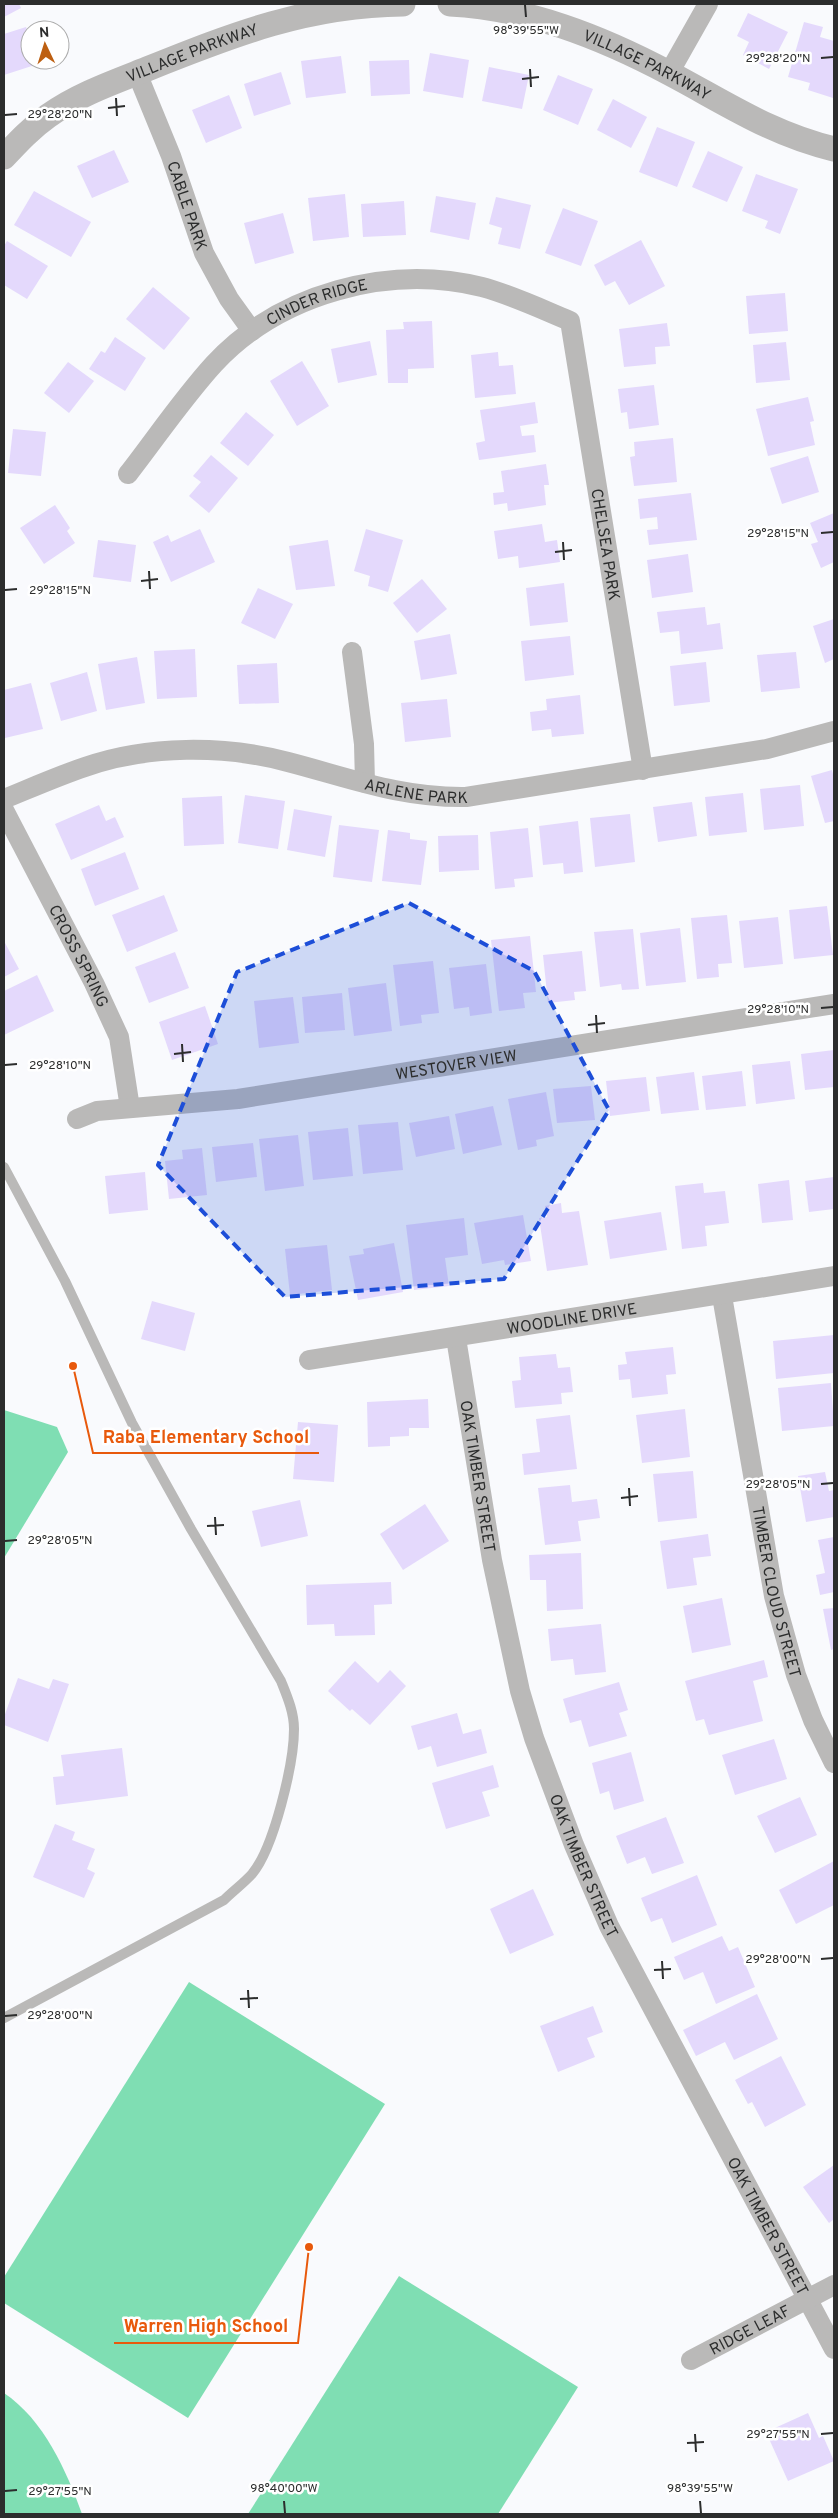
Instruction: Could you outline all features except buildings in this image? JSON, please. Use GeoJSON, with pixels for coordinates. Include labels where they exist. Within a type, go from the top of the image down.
{"type":"FeatureCollection","features":[{"type":"Feature","properties":{"kind":"street","name":"VILLAGE PARKWAY"},"geometry":{"type":"LineString","coordinates":[[4,157],[30,130],[70,102],[232,35],[284,19],[341,9],[403,4]]}},
{"type":"Feature","properties":{"kind":"street","name":"VILLAGE PARKWAY"},"geometry":{"type":"LineString","coordinates":[[450,4],[500,10],[553,22],[604,41],[670,73],[779,133],[834,150]]}},
{"type":"Feature","properties":{"kind":"street"},"geometry":{"type":"LineString","coordinates":[[670,73],[708,4]]}},
{"type":"Feature","properties":{"kind":"street","name":"CABLE PARK"},"geometry":{"type":"LineString","coordinates":[[137,73],[171,156],[204,253],[229,299],[252,331]]}},
{"type":"Feature","properties":{"kind":"street","name":"CINDER RIDGE"},"geometry":{"type":"LineString","coordinates":[[128,474],[214,364],[252,331],[308,301],[336,291],[394,280],[442,281],[481,287],[510,296],[570,321]]}},
{"type":"Feature","properties":{"kind":"street","name":"CHELSEA PARK"},"geometry":{"type":"LineString","coordinates":[[570,321],[643,770]]}},
{"type":"Feature","properties":{"kind":"street"},"geometry":{"type":"LineString","coordinates":[[352,652],[364,744],[365,783]]}},
{"type":"Feature","properties":{"kind":"street","name":"ARLENE PARK"},"geometry":{"type":"LineString","coordinates":[[4,799],[86,766],[124,757],[183,751],[258,755],[404,794],[432,798],[466,798],[767,749],[834,731]]}},
{"type":"Feature","properties":{"kind":"street","name":"CROSS SPRING"},"geometry":{"type":"LineString","coordinates":[[4,810],[120,1037],[130,1108]]}},
{"type":"Feature","properties":{"kind":"street","name":"WESTOVER VIEW"},"geometry":{"type":"LineString","coordinates":[[77,1119],[96,1112],[238,1099],[834,1004]]}},
{"type":"Feature","properties":{"kind":"street","name":"WOODLINE DRIVE"},"geometry":{"type":"LineString","coordinates":[[309,1360],[722,1296],[834,1276]]}},
{"type":"Feature","properties":{"kind":"street","name":"TIMBER CLOUD STREET"},"geometry":{"type":"LineString","coordinates":[[722,1296],[774,1596],[796,1675],[813,1720],[834,1763]]}},
{"type":"Feature","properties":{"kind":"street","name":"OAK TIMBER STREET"},"geometry":{"type":"LineString","coordinates":[[456,1338],[492,1560],[520,1691],[534,1738],[574,1844],[609,1926],[834,2349]]}},
{"type":"Feature","properties":{"kind":"street","name":"RIDGE LEAF"},"geometry":{"type":"LineString","coordinates":[[691,2360],[834,2285]]}},
{"type":"Feature","properties":{"kind":"lane"},"geometry":{"type":"LineString","coordinates":[[4,1167],[65,1281],[132,1423],[191,1529],[281,1681],[290,1702],[294,1727],[288,1779],[271,1837],[253,1873],[224,1900],[4,2018]]}},
{"type":"Feature","properties":{"kind":"highlighted area"},"geometry":{"type":"Polygon","coordinates":[[[409,903],[534,971],[609,1110],[504,1279],[285,1297],[158,1165],[237,972],[409,903]]]}},
{"type":"Feature","properties":{"kind":"green space"},"geometry":{"type":"Polygon","coordinates":[[[4,1410],[57,1427],[68,1452],[4,1558],[4,1410]]]}},
{"type":"Feature","properties":{"kind":"green space"},"geometry":{"type":"Polygon","coordinates":[[[189,1982],[385,2104],[188,2418],[4,2303],[4,2277],[189,1982]]]}},
{"type":"Feature","properties":{"kind":"green space"},"geometry":{"type":"Polygon","coordinates":[[[399,2276],[578,2387],[498,2514],[248,2514],[399,2276]]]}},
{"type":"Feature","properties":{"kind":"green space"},"geometry":{"type":"Polygon","coordinates":[[[4,2393],[31,2417],[52,2447],[69,2480],[82,2514],[4,2514],[4,2393]]]}},
{"type":"Feature","properties":{"kind":"place","name":"Raba Elementary School"},"geometry":{"type":"Point","coordinates":[73,1366]}},
{"type":"Feature","properties":{"kind":"place","name":"Warren High School"},"geometry":{"type":"Point","coordinates":[309,2247]}}]}
